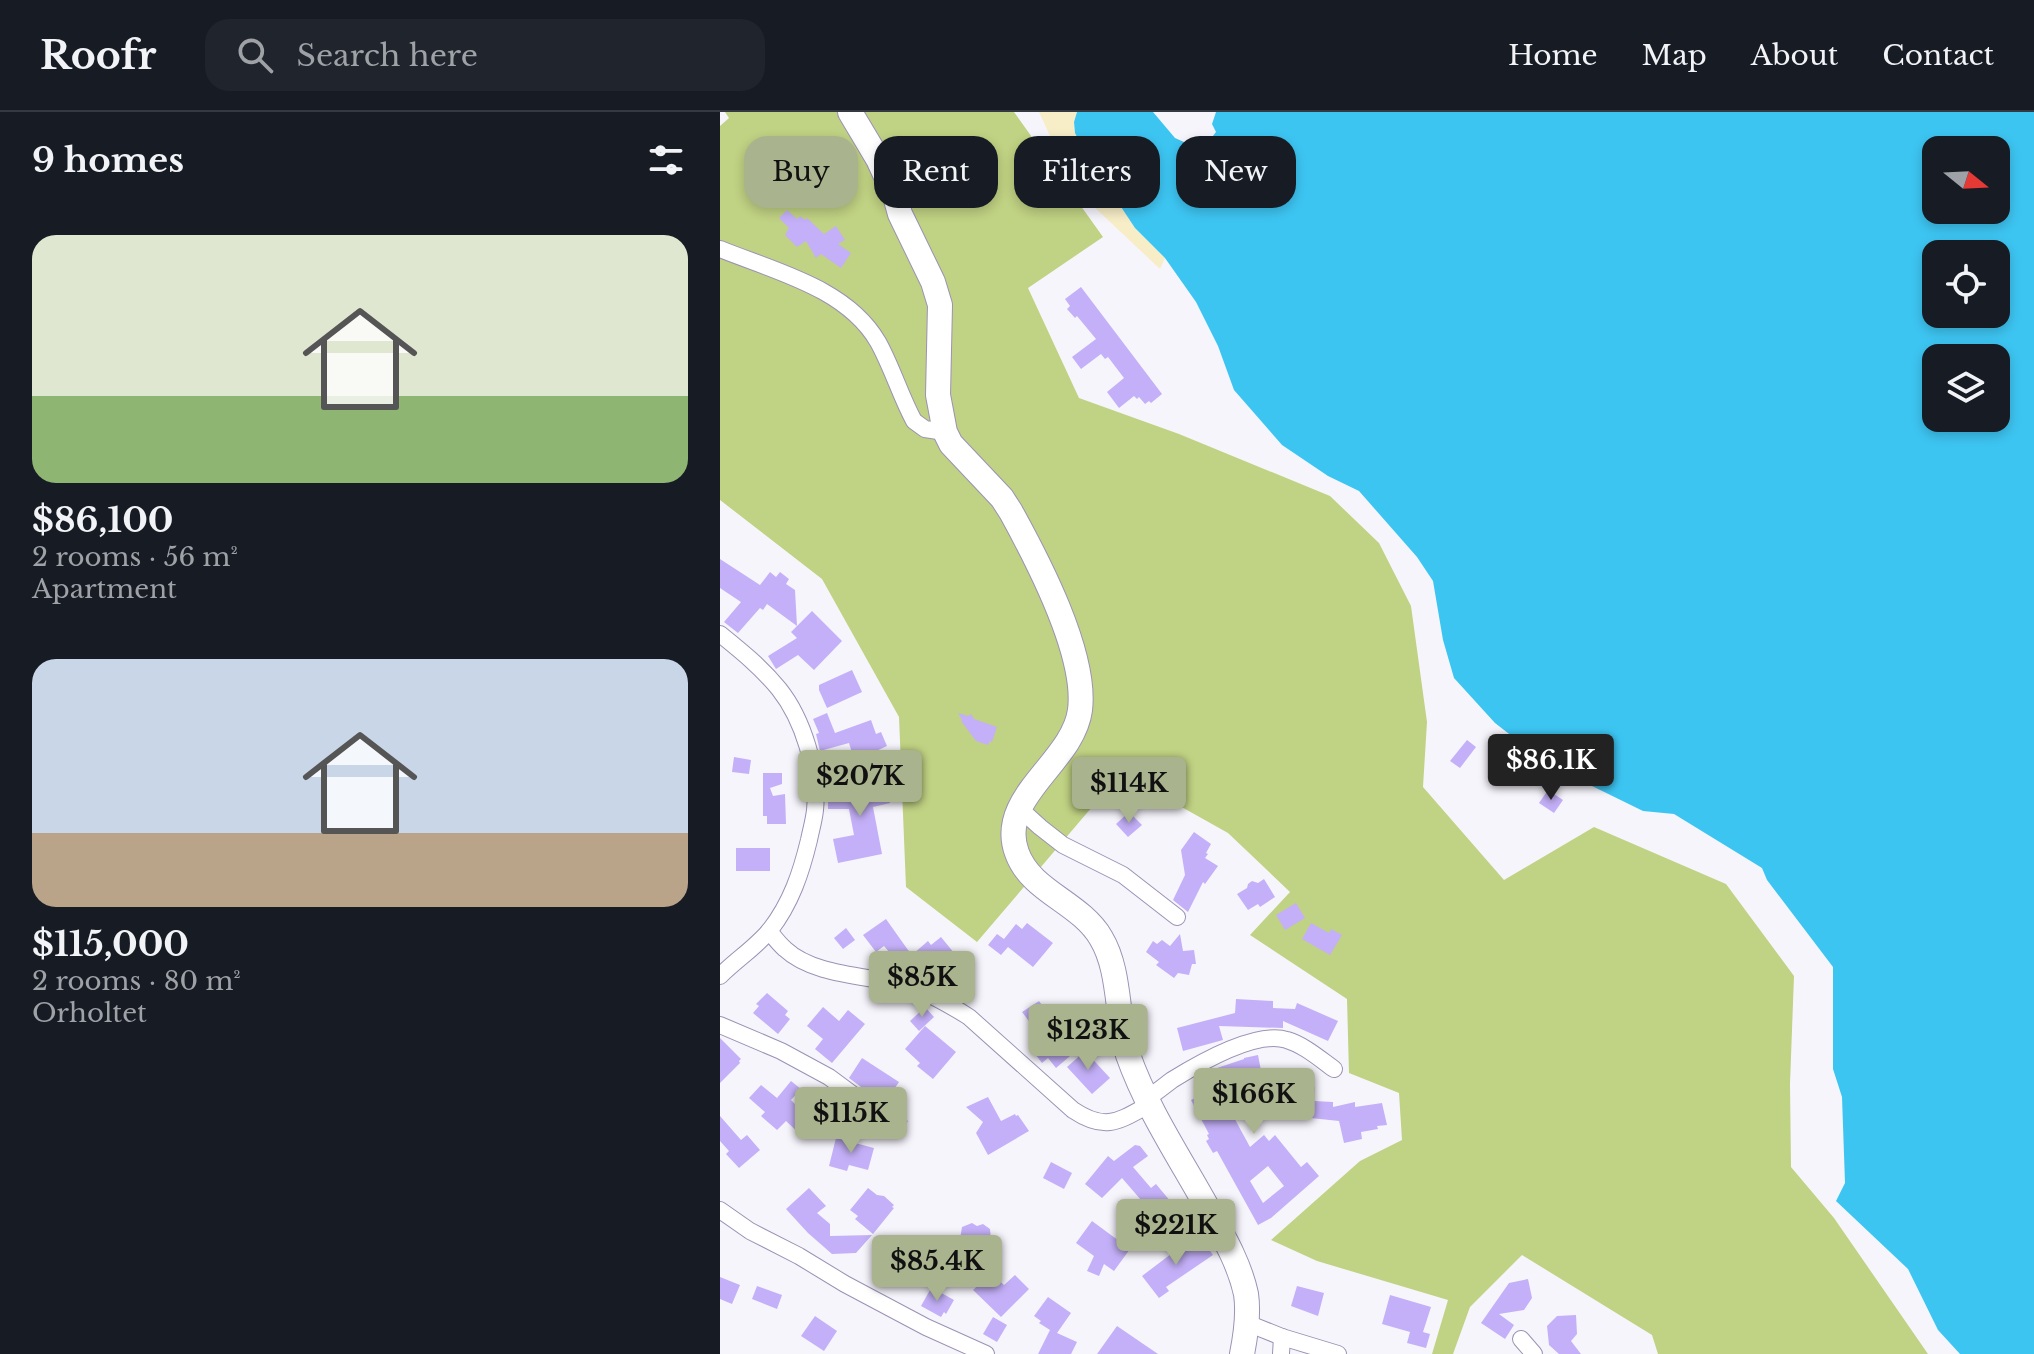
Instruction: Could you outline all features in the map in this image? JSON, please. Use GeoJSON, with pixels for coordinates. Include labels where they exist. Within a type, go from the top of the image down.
{"type":"FeatureCollection","features":[{"type":"Feature","properties":{"kind":"main road"},"geometry":{"type":"LineString","coordinates":[[850,112],[878,159],[933,282],[940,305],[938,395],[945,432],[951,444],[1002,498],[1011,512],[1057,607],[1077,666],[1080,700],[1075,728],[1062,751],[1019,808],[1013,838],[1016,852],[1023,867],[1037,882],[1083,915],[1103,942],[1111,961],[1125,1042],[1135,1073],[1233,1257],[1246,1295],[1247,1323],[1242,1354]]}},
{"type":"Feature","properties":{"kind":"street"},"geometry":{"type":"LineString","coordinates":[[720,249],[818,288],[847,306],[878,342],[914,421],[925,429],[945,432]]}},
{"type":"Feature","properties":{"kind":"street"},"geometry":{"type":"LineString","coordinates":[[720,634],[752,660],[780,690],[803,734],[815,780],[815,810],[794,891],[769,931],[720,976]]}},
{"type":"Feature","properties":{"kind":"street"},"geometry":{"type":"LineString","coordinates":[[1019,808],[1063,845],[1123,875],[1177,917]]}},
{"type":"Feature","properties":{"kind":"street"},"geometry":{"type":"LineString","coordinates":[[769,931],[786,951],[803,962],[909,986],[951,1006],[969,1017],[1073,1110],[1094,1122],[1117,1122],[1171,1081],[1212,1058],[1265,1039],[1278,1038],[1300,1045],[1334,1069]]}},
{"type":"Feature","properties":{"kind":"street"},"geometry":{"type":"LineString","coordinates":[[720,1025],[781,1051],[829,1077],[879,1114]]}},
{"type":"Feature","properties":{"kind":"street"},"geometry":{"type":"LineString","coordinates":[[720,1210],[750,1231],[845,1284],[926,1327],[986,1354]]}},
{"type":"Feature","properties":{"kind":"street"},"geometry":{"type":"LineString","coordinates":[[1247,1323],[1282,1346],[1338,1354]]}},
{"type":"Feature","properties":{"kind":"street"},"geometry":{"type":"LineString","coordinates":[[1521,1339],[1534,1354]]}},
{"type":"Feature","properties":{"kind":"green space"},"geometry":{"type":"Polygon","coordinates":[[[725,112],[1014,112],[1031,136],[1014,136],[1014,208],[1082,208],[1103,237],[1028,288],[1079,398],[1179,434],[1330,496],[1379,543],[1411,606],[1427,722],[1423,787],[1504,880],[1594,827],[1726,884],[1794,976],[1791,1167],[1834,1218],[1928,1354],[1658,1354],[1652,1335],[1522,1255],[1470,1307],[1453,1354],[1432,1354],[1448,1300],[1317,1261],[1271,1240],[1360,1161],[1402,1140],[1399,1093],[1349,1073],[1347,999],[1250,935],[1290,892],[1228,833],[1121,773],[977,942],[906,887],[899,717],[822,579],[720,500],[720,126],[729,118],[725,112]]]}},
{"type":"Feature","properties":{"kind":"sand"},"geometry":{"type":"Polygon","coordinates":[[[1039,112],[1077,112],[1074,122],[1076,136],[1050,136],[1039,112]]]}},
{"type":"Feature","properties":{"kind":"sand"},"geometry":{"type":"Polygon","coordinates":[[[1095,208],[1122,208],[1135,228],[1165,258],[1160,269],[1095,208]]]}},
{"type":"Feature","properties":{"kind":"water"},"geometry":{"type":"Polygon","coordinates":[[[1077,112],[1153,112],[1176,138],[1176,208],[1296,208],[1296,136],[1213,136],[1216,132],[1212,124],[1216,112],[2034,112],[2034,1354],[1960,1354],[1938,1330],[1908,1269],[1836,1201],[1845,1183],[1842,1097],[1833,1069],[1833,967],[1767,880],[1762,868],[1674,814],[1643,811],[1592,786],[1571,761],[1543,760],[1495,723],[1454,678],[1443,640],[1433,581],[1417,557],[1359,491],[1328,476],[1282,445],[1234,390],[1218,346],[1196,302],[1165,258],[1135,228],[1122,208],[1160,208],[1160,136],[1076,136],[1077,112]]]}},
{"type":"Feature","properties":{"kind":"building"},"geometry":{"type":"Polygon","coordinates":[[[787,210],[797,219],[800,216],[805,220],[807,218],[824,234],[836,226],[845,240],[838,244],[851,253],[841,268],[821,254],[816,258],[806,241],[797,247],[785,235],[789,228],[779,218],[787,210]]]}},
{"type":"Feature","properties":{"kind":"building"},"geometry":{"type":"Polygon","coordinates":[[[1081,287],[1162,394],[1151,403],[1145,404],[1134,396],[1119,408],[1107,392],[1124,378],[1108,357],[1105,359],[1101,354],[1081,369],[1072,357],[1096,339],[1067,309],[1070,306],[1065,299],[1081,287]]]}},
{"type":"Feature","properties":{"kind":"building"},"geometry":{"type":"Polygon","coordinates":[[[720,559],[760,585],[770,572],[776,577],[780,572],[789,579],[786,584],[795,590],[797,626],[767,604],[738,633],[724,622],[741,602],[720,588],[720,559]]]}},
{"type":"Feature","properties":{"kind":"building"},"geometry":{"type":"Polygon","coordinates":[[[812,611],[842,641],[814,670],[798,655],[776,669],[768,656],[797,638],[791,632],[812,611]]]}},
{"type":"Feature","properties":{"kind":"building"},"geometry":{"type":"Polygon","coordinates":[[[852,670],[862,692],[827,708],[819,685],[852,670]]]}},
{"type":"Feature","properties":{"kind":"building"},"geometry":{"type":"Polygon","coordinates":[[[827,713],[835,733],[871,720],[876,734],[881,732],[887,746],[861,758],[859,754],[853,756],[849,743],[820,751],[816,734],[819,733],[813,719],[827,713]]]}},
{"type":"Feature","properties":{"kind":"building"},"geometry":{"type":"Polygon","coordinates":[[[958,713],[971,714],[974,719],[997,727],[992,742],[988,745],[976,741],[958,713]]]}},
{"type":"Feature","properties":{"kind":"building"},"geometry":{"type":"Polygon","coordinates":[[[1467,740],[1476,747],[1460,768],[1450,761],[1467,740]]]}},
{"type":"Feature","properties":{"kind":"building"},"geometry":{"type":"Polygon","coordinates":[[[734,757],[751,760],[749,774],[732,772],[734,757]]]}},
{"type":"Feature","properties":{"kind":"building"},"geometry":{"type":"Polygon","coordinates":[[[763,773],[782,773],[782,784],[770,788],[773,796],[785,794],[786,824],[767,824],[767,816],[763,816],[763,773]]]}},
{"type":"Feature","properties":{"kind":"building"},"geometry":{"type":"Polygon","coordinates":[[[885,778],[890,803],[873,807],[882,854],[838,863],[833,839],[854,835],[849,809],[828,809],[828,790],[846,789],[845,782],[885,778]]]}},
{"type":"Feature","properties":{"kind":"building"},"geometry":{"type":"Polygon","coordinates":[[[1548,790],[1563,800],[1554,813],[1539,803],[1548,790]]]}},
{"type":"Feature","properties":{"kind":"building"},"geometry":{"type":"Polygon","coordinates":[[[1129,812],[1142,825],[1128,837],[1116,824],[1129,812]]]}},
{"type":"Feature","properties":{"kind":"building"},"geometry":{"type":"Polygon","coordinates":[[[1194,832],[1211,844],[1205,858],[1218,866],[1205,884],[1203,882],[1188,912],[1173,900],[1185,875],[1181,850],[1194,832]]]}},
{"type":"Feature","properties":{"kind":"building"},"geometry":{"type":"Polygon","coordinates":[[[736,848],[770,848],[770,871],[736,871],[736,848]]]}},
{"type":"Feature","properties":{"kind":"building"},"geometry":{"type":"Polygon","coordinates":[[[1264,879],[1275,897],[1260,907],[1258,904],[1248,910],[1237,894],[1252,881],[1258,883],[1264,879]]]}},
{"type":"Feature","properties":{"kind":"building"},"geometry":{"type":"Polygon","coordinates":[[[1296,903],[1305,918],[1285,930],[1276,915],[1296,903]]]}},
{"type":"Feature","properties":{"kind":"building"},"geometry":{"type":"Polygon","coordinates":[[[886,919],[913,954],[928,941],[931,945],[941,937],[959,959],[938,974],[925,959],[908,974],[884,946],[876,952],[863,935],[886,919]]]}},
{"type":"Feature","properties":{"kind":"building"},"geometry":{"type":"Polygon","coordinates":[[[1027,923],[1053,943],[1033,967],[1008,947],[1001,955],[988,945],[997,934],[1004,939],[1016,924],[1022,929],[1027,923]]]}},
{"type":"Feature","properties":{"kind":"building"},"geometry":{"type":"Polygon","coordinates":[[[1311,923],[1329,933],[1331,929],[1342,935],[1330,955],[1302,939],[1311,923]]]}},
{"type":"Feature","properties":{"kind":"building"},"geometry":{"type":"Polygon","coordinates":[[[846,928],[855,940],[843,949],[834,938],[846,928]]]}},
{"type":"Feature","properties":{"kind":"building"},"geometry":{"type":"Polygon","coordinates":[[[1180,934],[1183,951],[1194,950],[1196,964],[1192,964],[1189,975],[1178,973],[1174,978],[1156,965],[1159,962],[1146,952],[1153,941],[1157,944],[1162,940],[1170,946],[1180,934]]]}},
{"type":"Feature","properties":{"kind":"building"},"geometry":{"type":"Polygon","coordinates":[[[767,993],[788,1011],[785,1015],[790,1019],[778,1034],[753,1013],[759,1006],[756,1004],[767,993]]]}},
{"type":"Feature","properties":{"kind":"building"},"geometry":{"type":"Polygon","coordinates":[[[1236,999],[1273,1001],[1273,1008],[1295,1009],[1297,1003],[1338,1021],[1328,1041],[1283,1021],[1283,1028],[1219,1026],[1223,1040],[1183,1051],[1177,1028],[1235,1013],[1236,999]]]}},
{"type":"Feature","properties":{"kind":"building"},"geometry":{"type":"Polygon","coordinates":[[[1039,1001],[1061,1031],[1054,1036],[1070,1056],[1056,1068],[1048,1058],[1042,1063],[1032,1050],[1044,1041],[1022,1012],[1039,1001]]]}},
{"type":"Feature","properties":{"kind":"building"},"geometry":{"type":"Polygon","coordinates":[[[823,1007],[839,1021],[848,1010],[865,1024],[832,1063],[815,1049],[823,1039],[807,1026],[823,1007]]]}},
{"type":"Feature","properties":{"kind":"building"},"geometry":{"type":"Polygon","coordinates":[[[925,1007],[934,1017],[919,1031],[910,1021],[925,1007]]]}},
{"type":"Feature","properties":{"kind":"building"},"geometry":{"type":"Polygon","coordinates":[[[925,1026],[956,1052],[933,1079],[917,1066],[920,1063],[905,1049],[925,1026]]]}},
{"type":"Feature","properties":{"kind":"building"},"geometry":{"type":"Polygon","coordinates":[[[720,1038],[741,1059],[720,1083],[720,1038]]]}},
{"type":"Feature","properties":{"kind":"building"},"geometry":{"type":"Polygon","coordinates":[[[1085,1051],[1110,1078],[1092,1094],[1067,1067],[1085,1051]]]}},
{"type":"Feature","properties":{"kind":"building"},"geometry":{"type":"Polygon","coordinates":[[[1258,1055],[1263,1081],[1315,1087],[1313,1110],[1296,1108],[1296,1104],[1225,1101],[1250,1147],[1264,1135],[1269,1141],[1275,1135],[1301,1167],[1307,1162],[1319,1176],[1271,1218],[1258,1225],[1217,1151],[1213,1153],[1206,1141],[1209,1134],[1191,1100],[1213,1089],[1200,1082],[1203,1075],[1258,1055]],[[1268,1166],[1250,1181],[1263,1203],[1284,1186],[1268,1166]]]}},
{"type":"Feature","properties":{"kind":"building"},"geometry":{"type":"Polygon","coordinates":[[[862,1058],[899,1082],[884,1104],[849,1078],[862,1058]]]}},
{"type":"Feature","properties":{"kind":"building"},"geometry":{"type":"Polygon","coordinates":[[[791,1081],[801,1089],[791,1100],[817,1126],[805,1139],[786,1121],[777,1130],[761,1116],[765,1112],[749,1098],[761,1085],[777,1098],[791,1081]]]}},
{"type":"Feature","properties":{"kind":"building"},"geometry":{"type":"Polygon","coordinates":[[[988,1097],[1001,1121],[1018,1115],[1029,1131],[988,1155],[976,1133],[983,1122],[966,1107],[988,1097]]]}},
{"type":"Feature","properties":{"kind":"building"},"geometry":{"type":"Polygon","coordinates":[[[1314,1101],[1333,1102],[1333,1107],[1355,1102],[1355,1107],[1382,1103],[1387,1125],[1361,1132],[1362,1139],[1344,1143],[1339,1121],[1301,1117],[1313,1112],[1314,1101]]]}},
{"type":"Feature","properties":{"kind":"building"},"geometry":{"type":"Polygon","coordinates":[[[893,1110],[908,1121],[899,1134],[884,1124],[893,1110]]]}},
{"type":"Feature","properties":{"kind":"building"},"geometry":{"type":"Polygon","coordinates":[[[720,1116],[741,1140],[747,1135],[760,1150],[739,1168],[726,1154],[729,1151],[720,1141],[720,1116]]]}},
{"type":"Feature","properties":{"kind":"building"},"geometry":{"type":"Polygon","coordinates":[[[836,1138],[874,1148],[868,1170],[849,1165],[847,1171],[829,1166],[836,1138]]]}},
{"type":"Feature","properties":{"kind":"building"},"geometry":{"type":"Polygon","coordinates":[[[1135,1145],[1140,1146],[1148,1156],[1133,1167],[1151,1188],[1156,1184],[1181,1216],[1171,1226],[1164,1218],[1160,1222],[1122,1178],[1102,1198],[1085,1184],[1108,1156],[1114,1161],[1135,1145]]]}},
{"type":"Feature","properties":{"kind":"building"},"geometry":{"type":"Polygon","coordinates":[[[1051,1162],[1072,1173],[1064,1189],[1043,1178],[1051,1162]]]}},
{"type":"Feature","properties":{"kind":"building"},"geometry":{"type":"Polygon","coordinates":[[[809,1188],[826,1206],[817,1213],[830,1224],[830,1236],[872,1235],[856,1253],[832,1254],[786,1209],[809,1188]]]}},
{"type":"Feature","properties":{"kind":"building"},"geometry":{"type":"Polygon","coordinates":[[[868,1188],[894,1205],[873,1234],[855,1219],[858,1216],[850,1210],[868,1188]]]}},
{"type":"Feature","properties":{"kind":"building"},"geometry":{"type":"Polygon","coordinates":[[[1092,1221],[1130,1249],[1114,1271],[1104,1264],[1099,1276],[1087,1271],[1094,1256],[1076,1243],[1092,1221]]]}},
{"type":"Feature","properties":{"kind":"building"},"geometry":{"type":"Polygon","coordinates":[[[972,1223],[977,1226],[983,1224],[990,1229],[992,1249],[980,1256],[962,1249],[962,1227],[972,1223]]]}},
{"type":"Feature","properties":{"kind":"building"},"geometry":{"type":"Polygon","coordinates":[[[1201,1238],[1213,1255],[1166,1287],[1169,1291],[1159,1298],[1142,1276],[1171,1254],[1174,1259],[1201,1238]]]}},
{"type":"Feature","properties":{"kind":"building"},"geometry":{"type":"Polygon","coordinates":[[[1015,1275],[1029,1289],[1001,1317],[973,1290],[988,1276],[994,1282],[997,1278],[1004,1285],[1015,1275]]]}},
{"type":"Feature","properties":{"kind":"building"},"geometry":{"type":"Polygon","coordinates":[[[720,1277],[740,1285],[732,1304],[720,1299],[720,1277]]]}},
{"type":"Feature","properties":{"kind":"building"},"geometry":{"type":"Polygon","coordinates":[[[1528,1279],[1532,1298],[1524,1310],[1499,1314],[1514,1325],[1505,1339],[1481,1323],[1509,1283],[1528,1279]]]}},
{"type":"Feature","properties":{"kind":"building"},"geometry":{"type":"Polygon","coordinates":[[[757,1286],[782,1295],[777,1309],[752,1299],[757,1286]]]}},
{"type":"Feature","properties":{"kind":"building"},"geometry":{"type":"Polygon","coordinates":[[[1297,1286],[1324,1293],[1318,1316],[1291,1306],[1297,1286]]]}},
{"type":"Feature","properties":{"kind":"building"},"geometry":{"type":"Polygon","coordinates":[[[930,1290],[954,1300],[941,1317],[921,1306],[930,1290]]]}},
{"type":"Feature","properties":{"kind":"building"},"geometry":{"type":"Polygon","coordinates":[[[1390,1295],[1431,1307],[1423,1332],[1430,1334],[1426,1348],[1407,1343],[1410,1332],[1382,1324],[1390,1295]]]}},
{"type":"Feature","properties":{"kind":"building"},"geometry":{"type":"Polygon","coordinates":[[[1048,1297],[1071,1313],[1057,1333],[1077,1342],[1071,1354],[1038,1354],[1050,1330],[1034,1316],[1048,1297]]]}},
{"type":"Feature","properties":{"kind":"building"},"geometry":{"type":"Polygon","coordinates":[[[1576,1315],[1577,1334],[1571,1341],[1581,1354],[1559,1354],[1549,1345],[1547,1326],[1557,1316],[1576,1315]]]}},
{"type":"Feature","properties":{"kind":"building"},"geometry":{"type":"Polygon","coordinates":[[[815,1316],[837,1331],[824,1351],[801,1336],[815,1316]]]}},
{"type":"Feature","properties":{"kind":"building"},"geometry":{"type":"Polygon","coordinates":[[[993,1317],[1007,1325],[997,1342],[983,1334],[993,1317]]]}},
{"type":"Feature","properties":{"kind":"building"},"geometry":{"type":"Polygon","coordinates":[[[1117,1326],[1158,1354],[1097,1354],[1117,1326]]]}}]}
